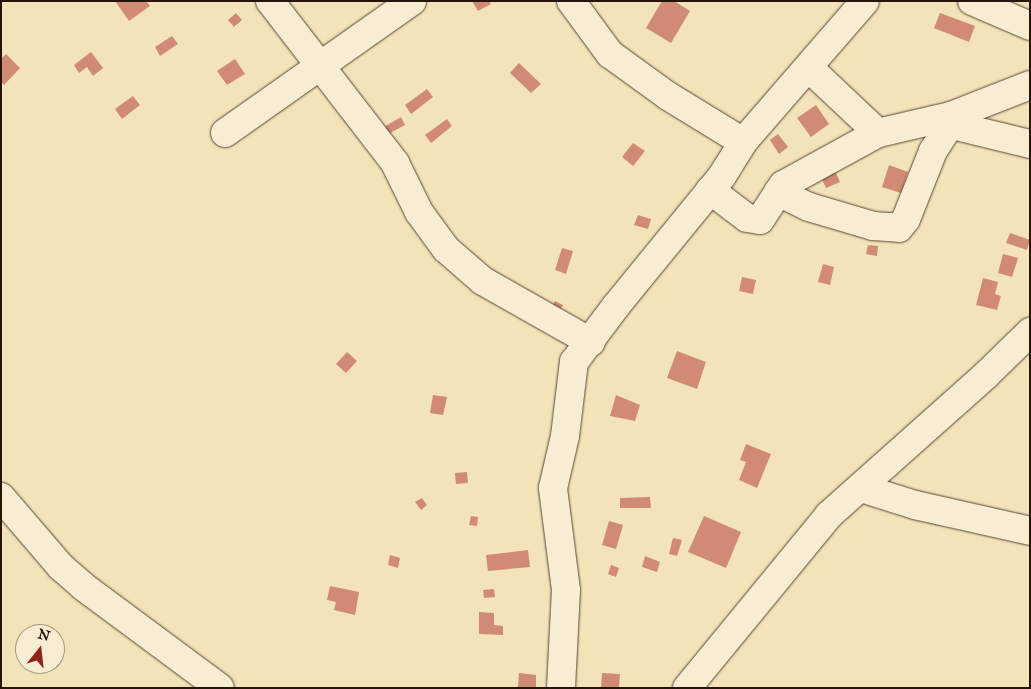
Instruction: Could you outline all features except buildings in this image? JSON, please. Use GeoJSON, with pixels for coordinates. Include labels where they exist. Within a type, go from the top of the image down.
{"type":"FeatureCollection","features":[{"type":"Feature","properties":{"kind":"street"},"geometry":{"type":"LineString","coordinates":[[270,1],[318,67],[395,163],[420,212],[446,249],[483,281],[591,342]]}},
{"type":"Feature","properties":{"kind":"street"},"geometry":{"type":"LineString","coordinates":[[225,133],[412,1]]}},
{"type":"Feature","properties":{"kind":"street"},"geometry":{"type":"LineString","coordinates":[[570,1],[610,54],[668,96],[743,142]]}},
{"type":"Feature","properties":{"kind":"street"},"geometry":{"type":"LineString","coordinates":[[561,688],[566,590],[552,488],[567,427],[574,362],[591,342],[616,306],[710,190],[743,142],[865,1]]}},
{"type":"Feature","properties":{"kind":"street"},"geometry":{"type":"LineString","coordinates":[[972,1],[1030,26]]}},
{"type":"Feature","properties":{"kind":"street"},"geometry":{"type":"LineString","coordinates":[[809,68],[878,134]]}},
{"type":"Feature","properties":{"kind":"street"},"geometry":{"type":"LineString","coordinates":[[710,190],[754,220],[760,220],[778,192],[796,176],[878,134],[951,119],[1030,85]]}},
{"type":"Feature","properties":{"kind":"street"},"geometry":{"type":"LineString","coordinates":[[951,119],[956,126],[1030,144]]}},
{"type":"Feature","properties":{"kind":"street"},"geometry":{"type":"LineString","coordinates":[[778,192],[809,207],[873,226],[899,228],[906,219],[933,151],[951,119]]}},
{"type":"Feature","properties":{"kind":"street"},"geometry":{"type":"LineString","coordinates":[[687,688],[829,515],[861,488],[1030,332]]}},
{"type":"Feature","properties":{"kind":"street"},"geometry":{"type":"LineString","coordinates":[[861,488],[915,504],[1030,531]]}},
{"type":"Feature","properties":{"kind":"street"},"geometry":{"type":"LineString","coordinates":[[1,497],[61,567],[84,587],[220,688]]}}]}
